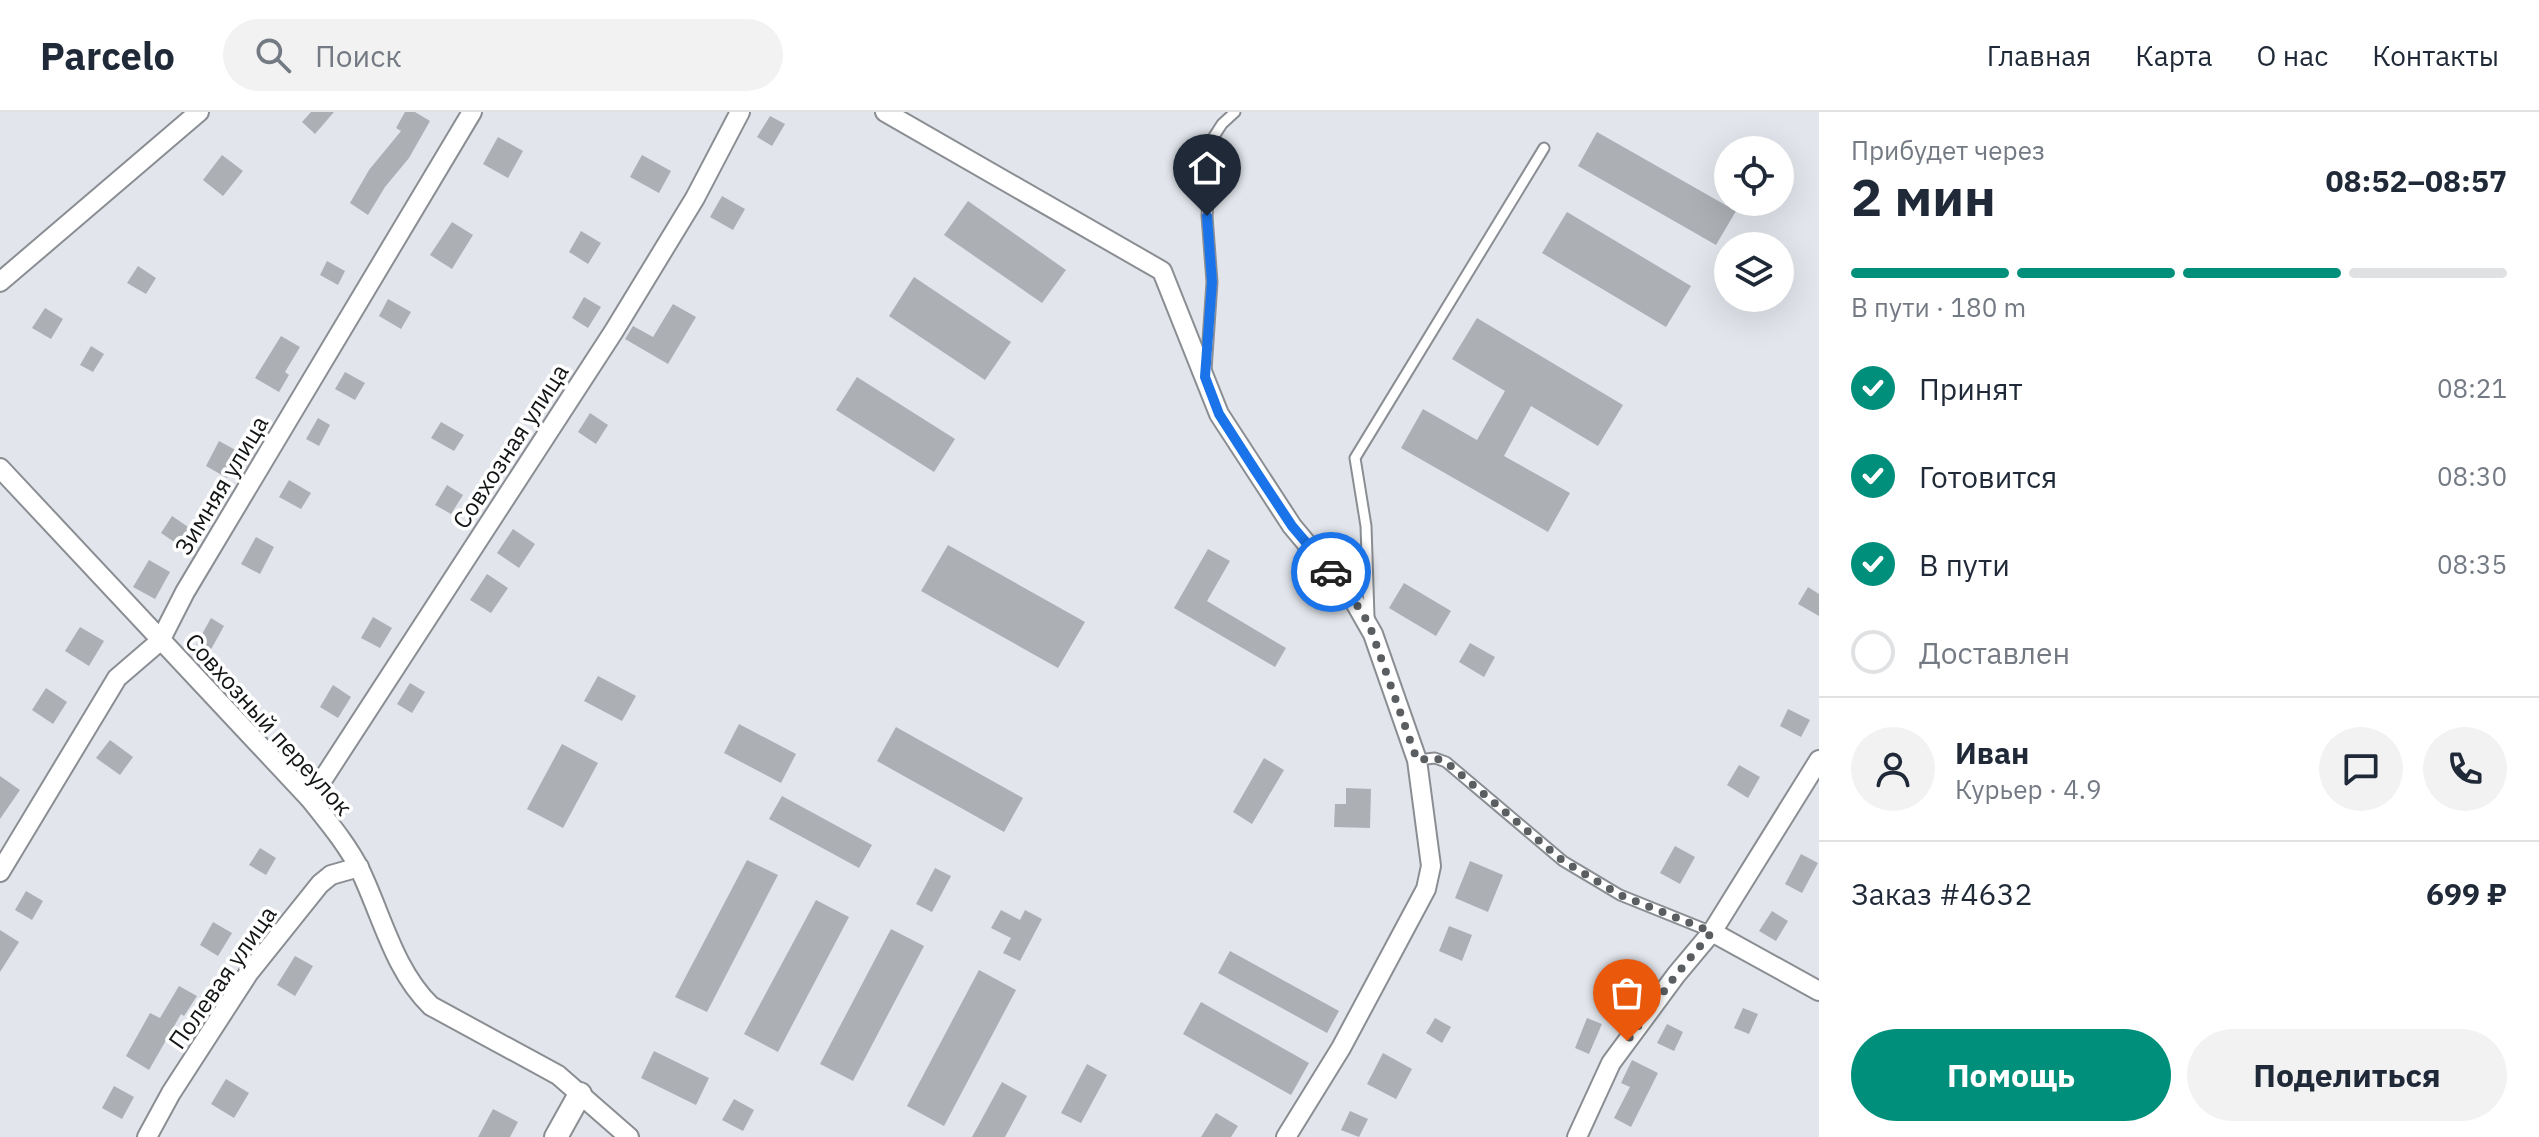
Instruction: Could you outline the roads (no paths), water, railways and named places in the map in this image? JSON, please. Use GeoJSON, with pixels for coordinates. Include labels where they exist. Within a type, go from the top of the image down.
{"type":"FeatureCollection","features":[{"type":"Feature","properties":{"kind":"street"},"geometry":{"type":"LineString","coordinates":[[0,282],[199,112]]}},
{"type":"Feature","properties":{"kind":"street","name":"Зимняя улица"},"geometry":{"type":"LineString","coordinates":[[0,872],[117,678],[160,641],[185,592],[472,112]]}},
{"type":"Feature","properties":{"kind":"street","name":"Совхозная улица"},"geometry":{"type":"LineString","coordinates":[[310,799],[614,331],[695,198],[740,112]]}},
{"type":"Feature","properties":{"kind":"street"},"geometry":{"type":"LineString","coordinates":[[885,112],[1162,271],[1219,414],[1292,526],[1353,599],[1369,624],[1417,760],[1431,866],[1426,889],[1341,1048],[1286,1137]]}},
{"type":"Feature","properties":{"kind":"street","name":"Совхозный переулок"},"geometry":{"type":"LineString","coordinates":[[0,468],[310,799],[359,867],[403,971],[418,993],[431,1006],[558,1075],[629,1137]]}},
{"type":"Feature","properties":{"kind":"street"},"geometry":{"type":"LineString","coordinates":[[1577,1137],[1611,1063],[1712,932],[1819,760]]}},
{"type":"Feature","properties":{"kind":"street","name":"Полевая улица"},"geometry":{"type":"LineString","coordinates":[[147,1137],[171,1093],[248,974],[320,884],[331,875],[359,867]]}},
{"type":"Feature","properties":{"kind":"street"},"geometry":{"type":"LineString","coordinates":[[1712,932],[1819,991]]}},
{"type":"Feature","properties":{"kind":"street"},"geometry":{"type":"LineString","coordinates":[[556,1137],[580,1094]]}},
{"type":"Feature","properties":{"kind":"lane"},"geometry":{"type":"LineString","coordinates":[[1222,112],[1222,124]]}},
{"type":"Feature","properties":{"kind":"lane"},"geometry":{"type":"LineString","coordinates":[[1205,377],[1212,282],[1207,216],[1211,141],[1235,112]]}},
{"type":"Feature","properties":{"kind":"lane"},"geometry":{"type":"LineString","coordinates":[[1369,624],[1366,526],[1355,458],[1544,148]]}},
{"type":"Feature","properties":{"kind":"lane"},"geometry":{"type":"LineString","coordinates":[[1417,760],[1435,758],[1446,762],[1563,861],[1620,895],[1712,932]]}}]}
